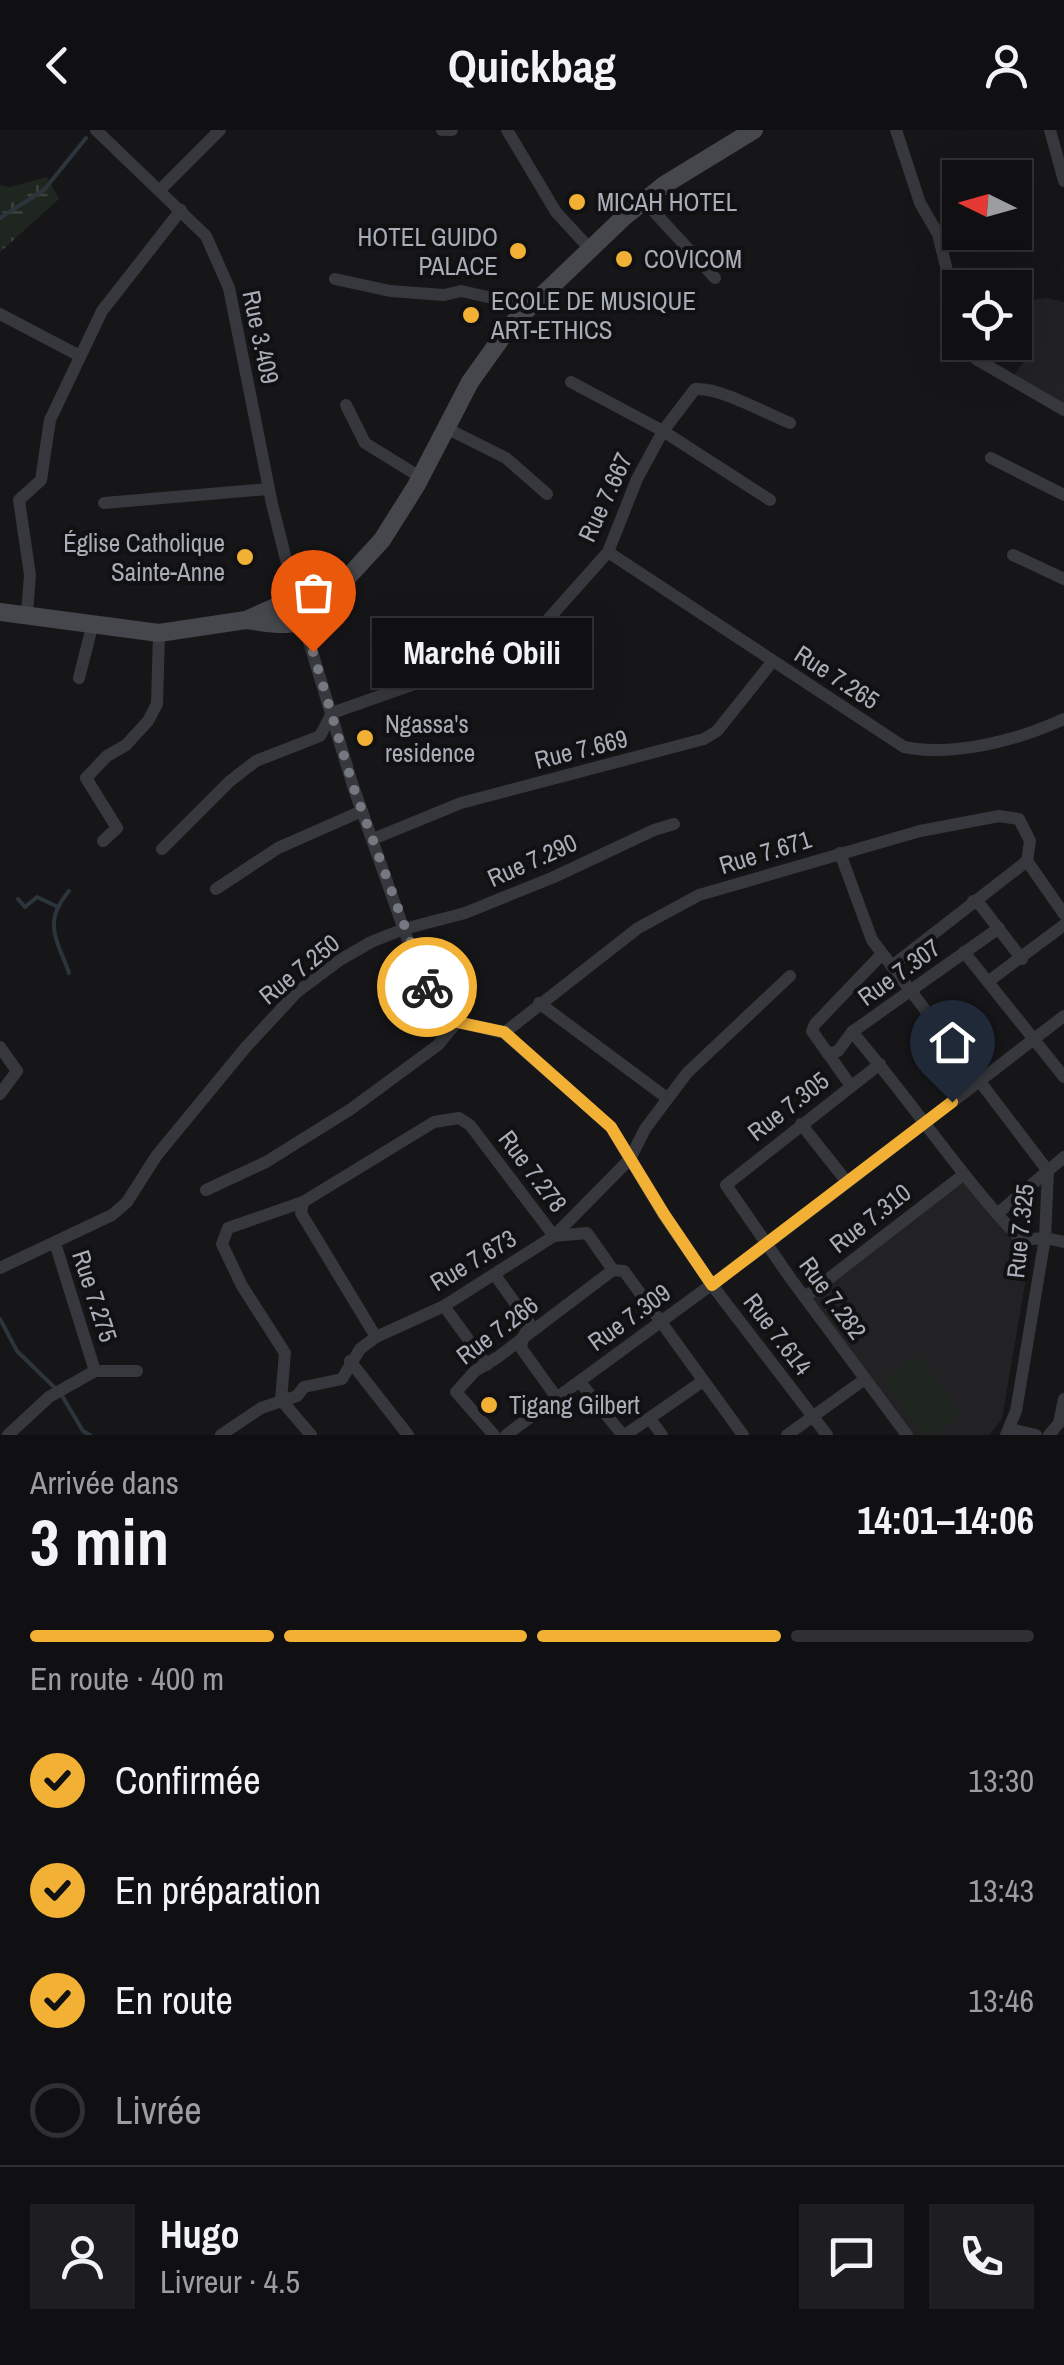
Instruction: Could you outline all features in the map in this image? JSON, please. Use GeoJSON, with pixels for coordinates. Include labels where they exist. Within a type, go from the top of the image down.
{"type":"FeatureCollection","features":[{"type":"Feature","properties":{"kind":"main road"},"geometry":{"type":"LineString","coordinates":[[246,620],[285,625],[303,622],[314,614],[382,540],[489,352],[528,306],[677,176],[754,130]]}},
{"type":"Feature","properties":{"kind":"main road"},"geometry":{"type":"LineString","coordinates":[[0,612],[160,633],[246,620],[347,576]]}},
{"type":"Feature","properties":{"kind":"street"},"geometry":{"type":"LineString","coordinates":[[160,190],[220,130]]}},
{"type":"Feature","properties":{"kind":"street"},"geometry":{"type":"LineString","coordinates":[[442,130],[452,130]]}},
{"type":"Feature","properties":{"kind":"street"},"geometry":{"type":"LineString","coordinates":[[507,130],[556,212],[590,249]]}},
{"type":"Feature","properties":{"kind":"street"},"geometry":{"type":"LineString","coordinates":[[896,130],[920,203],[938,234],[947,270]]}},
{"type":"Feature","properties":{"kind":"street"},"geometry":{"type":"LineString","coordinates":[[1050,130],[1064,181]]}},
{"type":"Feature","properties":{"kind":"street","name":"Rue 3.409"},"geometry":{"type":"LineString","coordinates":[[97,131],[206,236],[229,288],[269,489],[303,622]]}},
{"type":"Feature","properties":{"kind":"street"},"geometry":{"type":"LineString","coordinates":[[645,202],[715,278]]}},
{"type":"Feature","properties":{"kind":"street"},"geometry":{"type":"LineString","coordinates":[[28,614],[30,574],[19,500],[40,480],[50,420],[107,304],[181,210]]}},
{"type":"Feature","properties":{"kind":"street"},"geometry":{"type":"LineString","coordinates":[[335,280],[396,292],[444,295],[462,291],[528,306]]}},
{"type":"Feature","properties":{"kind":"street"},"geometry":{"type":"LineString","coordinates":[[0,314],[80,356]]}},
{"type":"Feature","properties":{"kind":"street"},"geometry":{"type":"LineString","coordinates":[[978,360],[1064,410]]}},
{"type":"Feature","properties":{"kind":"street"},"geometry":{"type":"LineString","coordinates":[[570,382],[663,431],[770,500]]}},
{"type":"Feature","properties":{"kind":"street","name":"Rue 7.667"},"geometry":{"type":"LineString","coordinates":[[162,849],[230,781],[256,761],[320,736],[332,713],[480,661],[518,644],[544,624],[608,552],[637,479],[663,431],[698,388],[790,424]]}},
{"type":"Feature","properties":{"kind":"street"},"geometry":{"type":"LineString","coordinates":[[346,405],[365,443],[420,477]]}},
{"type":"Feature","properties":{"kind":"street"},"geometry":{"type":"LineString","coordinates":[[446,428],[506,458],[547,494]]}},
{"type":"Feature","properties":{"kind":"street"},"geometry":{"type":"LineString","coordinates":[[991,458],[1064,495]]}},
{"type":"Feature","properties":{"kind":"street"},"geometry":{"type":"LineString","coordinates":[[104,503],[269,489]]}},
{"type":"Feature","properties":{"kind":"street","name":"Rue 7.265"},"geometry":{"type":"LineString","coordinates":[[608,552],[772,662],[913,749],[997,743],[1032,734],[1064,719]]}},
{"type":"Feature","properties":{"kind":"street"},"geometry":{"type":"LineString","coordinates":[[1012,555],[1064,579]]}},
{"type":"Feature","properties":{"kind":"street"},"geometry":{"type":"LineString","coordinates":[[303,622],[362,811],[432,996],[457,1022],[504,1032]]}},
{"type":"Feature","properties":{"kind":"street"},"geometry":{"type":"LineString","coordinates":[[78,678],[93,623]]}},
{"type":"Feature","properties":{"kind":"street"},"geometry":{"type":"LineString","coordinates":[[102,841],[117,828],[86,778],[107,756],[126,745],[148,721],[157,704],[160,633]]}},
{"type":"Feature","properties":{"kind":"street","name":"Rue 7.669"},"geometry":{"type":"LineString","coordinates":[[373,840],[460,803],[704,739],[717,731],[772,662]]}},
{"type":"Feature","properties":{"kind":"street"},"geometry":{"type":"LineString","coordinates":[[216,889],[278,848],[362,811]]}},
{"type":"Feature","properties":{"kind":"street","name":"Rue 7.671"},"geometry":{"type":"LineString","coordinates":[[504,1032],[638,928],[699,896],[920,830],[1013,816],[1028,832],[1031,848],[1027,861]]}},
{"type":"Feature","properties":{"kind":"street","name":"Rue 7.290"},"geometry":{"type":"LineString","coordinates":[[404,929],[465,913],[674,824]]}},
{"type":"Feature","properties":{"kind":"street","name":"Rue 7.325"},"geometry":{"type":"LineString","coordinates":[[840,853],[864,922],[882,954],[1048,1171],[1045,1238],[1008,1432]]}},
{"type":"Feature","properties":{"kind":"street"},"geometry":{"type":"LineString","coordinates":[[892,966],[1027,861],[1064,914]]}},
{"type":"Feature","properties":{"kind":"street"},"geometry":{"type":"LineString","coordinates":[[973,901],[1022,959]]}},
{"type":"Feature","properties":{"kind":"street"},"geometry":{"type":"LineString","coordinates":[[990,982],[1064,925]]}},
{"type":"Feature","properties":{"kind":"street","name":"Rue 7.307"},"geometry":{"type":"LineString","coordinates":[[828,1054],[838,1050],[852,1032],[998,928]]}},
{"type":"Feature","properties":{"kind":"street","name":"Rue 7.250"},"geometry":{"type":"LineString","coordinates":[[0,1268],[112,1215],[128,1202],[185,1120],[297,992],[340,960],[404,929]]}},
{"type":"Feature","properties":{"kind":"street"},"geometry":{"type":"LineString","coordinates":[[964,952],[1064,1076]]}},
{"type":"Feature","properties":{"kind":"street"},"geometry":{"type":"LineString","coordinates":[[851,1086],[814,1036],[815,1024],[882,954]]}},
{"type":"Feature","properties":{"kind":"street","name":"Rue 7.673"},"geometry":{"type":"LineString","coordinates":[[221,1435],[261,1408],[296,1396],[304,1386],[342,1379],[350,1361],[376,1337],[444,1306],[554,1236],[630,1158],[666,1098],[716,1042],[790,976]]}},
{"type":"Feature","properties":{"kind":"street"},"geometry":{"type":"LineString","coordinates":[[539,1003],[666,1098]]}},
{"type":"Feature","properties":{"kind":"street","name":"Rue 7.309"},"geometry":{"type":"LineString","coordinates":[[506,1435],[712,1285],[1064,1016]]}},
{"type":"Feature","properties":{"kind":"street"},"geometry":{"type":"LineString","coordinates":[[206,1190],[266,1162],[351,1109],[438,1045],[457,1022]]}},
{"type":"Feature","properties":{"kind":"street","name":"Rue 7.614"},"geometry":{"type":"LineString","coordinates":[[504,1032],[611,1127],[712,1285],[827,1435]]}},
{"type":"Feature","properties":{"kind":"street"},"geometry":{"type":"LineString","coordinates":[[852,1032],[927,1122],[963,1175],[1021,1240],[1045,1238],[1064,1242]]}},
{"type":"Feature","properties":{"kind":"street"},"geometry":{"type":"LineString","coordinates":[[0,1047],[17,1071],[0,1094]]}},
{"type":"Feature","properties":{"kind":"street","name":"Rue 7.305"},"geometry":{"type":"LineString","coordinates":[[726,1186],[880,1064]]}},
{"type":"Feature","properties":{"kind":"street","name":"Rue 7.278"},"geometry":{"type":"LineString","coordinates":[[281,1400],[284,1353],[242,1286],[222,1244],[228,1228],[303,1202],[434,1122],[459,1118],[470,1125],[554,1236],[588,1232],[613,1270],[624,1271],[744,1435]]}},
{"type":"Feature","properties":{"kind":"street"},"geometry":{"type":"LineString","coordinates":[[801,1124],[847,1182]]}},
{"type":"Feature","properties":{"kind":"street"},"geometry":{"type":"LineString","coordinates":[[996,1214],[1064,1158]]}},
{"type":"Feature","properties":{"kind":"street","name":"Rue 7.310"},"geometry":{"type":"LineString","coordinates":[[805,1297],[963,1175]]}},
{"type":"Feature","properties":{"kind":"street","name":"Rue 7.282"},"geometry":{"type":"LineString","coordinates":[[726,1186],[908,1435]]}},
{"type":"Feature","properties":{"kind":"street"},"geometry":{"type":"LineString","coordinates":[[303,1202],[301,1213],[376,1337]]}},
{"type":"Feature","properties":{"kind":"street","name":"Rue 7.275"},"geometry":{"type":"LineString","coordinates":[[8,1435],[49,1398],[96,1371],[55,1243]]}},
{"type":"Feature","properties":{"kind":"street","name":"Rue 7.266"},"geometry":{"type":"LineString","coordinates":[[494,1435],[456,1392],[475,1370],[613,1270]]}},
{"type":"Feature","properties":{"kind":"street"},"geometry":{"type":"LineString","coordinates":[[495,1275],[530,1324],[521,1348],[558,1398]]}},
{"type":"Feature","properties":{"kind":"street"},"geometry":{"type":"LineString","coordinates":[[444,1306],[487,1365]]}},
{"type":"Feature","properties":{"kind":"street"},"geometry":{"type":"LineString","coordinates":[[350,1361],[399,1432]]}},
{"type":"Feature","properties":{"kind":"street"},"geometry":{"type":"LineString","coordinates":[[96,1371],[138,1371]]}},
{"type":"Feature","properties":{"kind":"street"},"geometry":{"type":"LineString","coordinates":[[787,1435],[864,1379]]}},
{"type":"Feature","properties":{"kind":"street"},"geometry":{"type":"LineString","coordinates":[[580,1382],[621,1433],[626,1434],[703,1381]]}},
{"type":"Feature","properties":{"kind":"street"},"geometry":{"type":"LineString","coordinates":[[1049,1435],[1059,1423],[1064,1399]]}},
{"type":"Feature","properties":{"kind":"street"},"geometry":{"type":"LineString","coordinates":[[281,1400],[310,1435]]}},
{"type":"Feature","properties":{"kind":"street"},"geometry":{"type":"LineString","coordinates":[[650,1419],[662,1435]]}},
{"type":"Feature","properties":{"kind":"street"},"geometry":{"type":"LineString","coordinates":[[1008,1432],[1036,1435]]}},
{"type":"Feature","properties":{"kind":"shaded area"},"geometry":{"type":"Polygon","coordinates":[[[1032,300],[1064,302],[1064,405],[1012,378],[1024,360],[1032,360],[1032,300]]]}},
{"type":"Feature","properties":{"kind":"shaded area"},"geometry":{"type":"Polygon","coordinates":[[[964,1182],[1029,1261],[1002,1419],[989,1435],[911,1435],[810,1299],[964,1182]]]}},
{"type":"Feature","properties":{"kind":"green space"},"geometry":{"type":"Polygon","coordinates":[[[47,177],[59,199],[0,252],[0,185],[10,187],[47,177]]]}},
{"type":"Feature","properties":{"kind":"green space"},"geometry":{"type":"Polygon","coordinates":[[[919,1355],[961,1415],[934,1435],[923,1435],[883,1379],[919,1355]]]}},
{"type":"Feature","properties":{"kind":"waterway"},"geometry":{"type":"LineString","coordinates":[[0,218],[44,190],[86,138]]}},
{"type":"Feature","properties":{"kind":"waterway"},"geometry":{"type":"LineString","coordinates":[[69,891],[54,922],[69,973]]}},
{"type":"Feature","properties":{"kind":"waterway"},"geometry":{"type":"LineString","coordinates":[[18,899],[25,907],[37,897],[56,906]]}},
{"type":"Feature","properties":{"kind":"waterway"},"geometry":{"type":"LineString","coordinates":[[0,1319],[17,1351],[55,1388]]}},
{"type":"Feature","properties":{"kind":"waterway"},"geometry":{"type":"LineString","coordinates":[[61,1394],[83,1431],[90,1435]]}},
{"type":"Feature","properties":{"kind":"way so far"},"geometry":{"type":"LineString","coordinates":[[313,652],[353,786],[427,987]]}},
{"type":"Feature","properties":{"kind":"place","name":"MICAH HOTEL"},"geometry":{"type":"Point","coordinates":[577,202]}},
{"type":"Feature","properties":{"kind":"place","name":"HOTEL GUIDO PALACE"},"geometry":{"type":"Point","coordinates":[518,251]}},
{"type":"Feature","properties":{"kind":"place","name":"COVICOM"},"geometry":{"type":"Point","coordinates":[624,259]}},
{"type":"Feature","properties":{"kind":"place","name":"ECOLE DE MUSIQUE ART-ETHICS"},"geometry":{"type":"Point","coordinates":[471,315]}},
{"type":"Feature","properties":{"kind":"place","name":"Église Catholique Sainte-Anne"},"geometry":{"type":"Point","coordinates":[245,557]}},
{"type":"Feature","properties":{"kind":"place","name":"Marché Obili"},"geometry":{"type":"Point","coordinates":[313,652]}},
{"type":"Feature","properties":{"kind":"place","name":"Ngassa's residence"},"geometry":{"type":"Point","coordinates":[365,738]}},
{"type":"Feature","properties":{"kind":"place","name":"Tigang Gilbert"},"geometry":{"type":"Point","coordinates":[489,1405]}},
{"type":"Feature","properties":{"kind":"route"},"geometry":{"type":"LineString","coordinates":[[427,987],[444,1012],[457,1022],[504,1032],[611,1127],[712,1285],[952,1102]]}}]}
